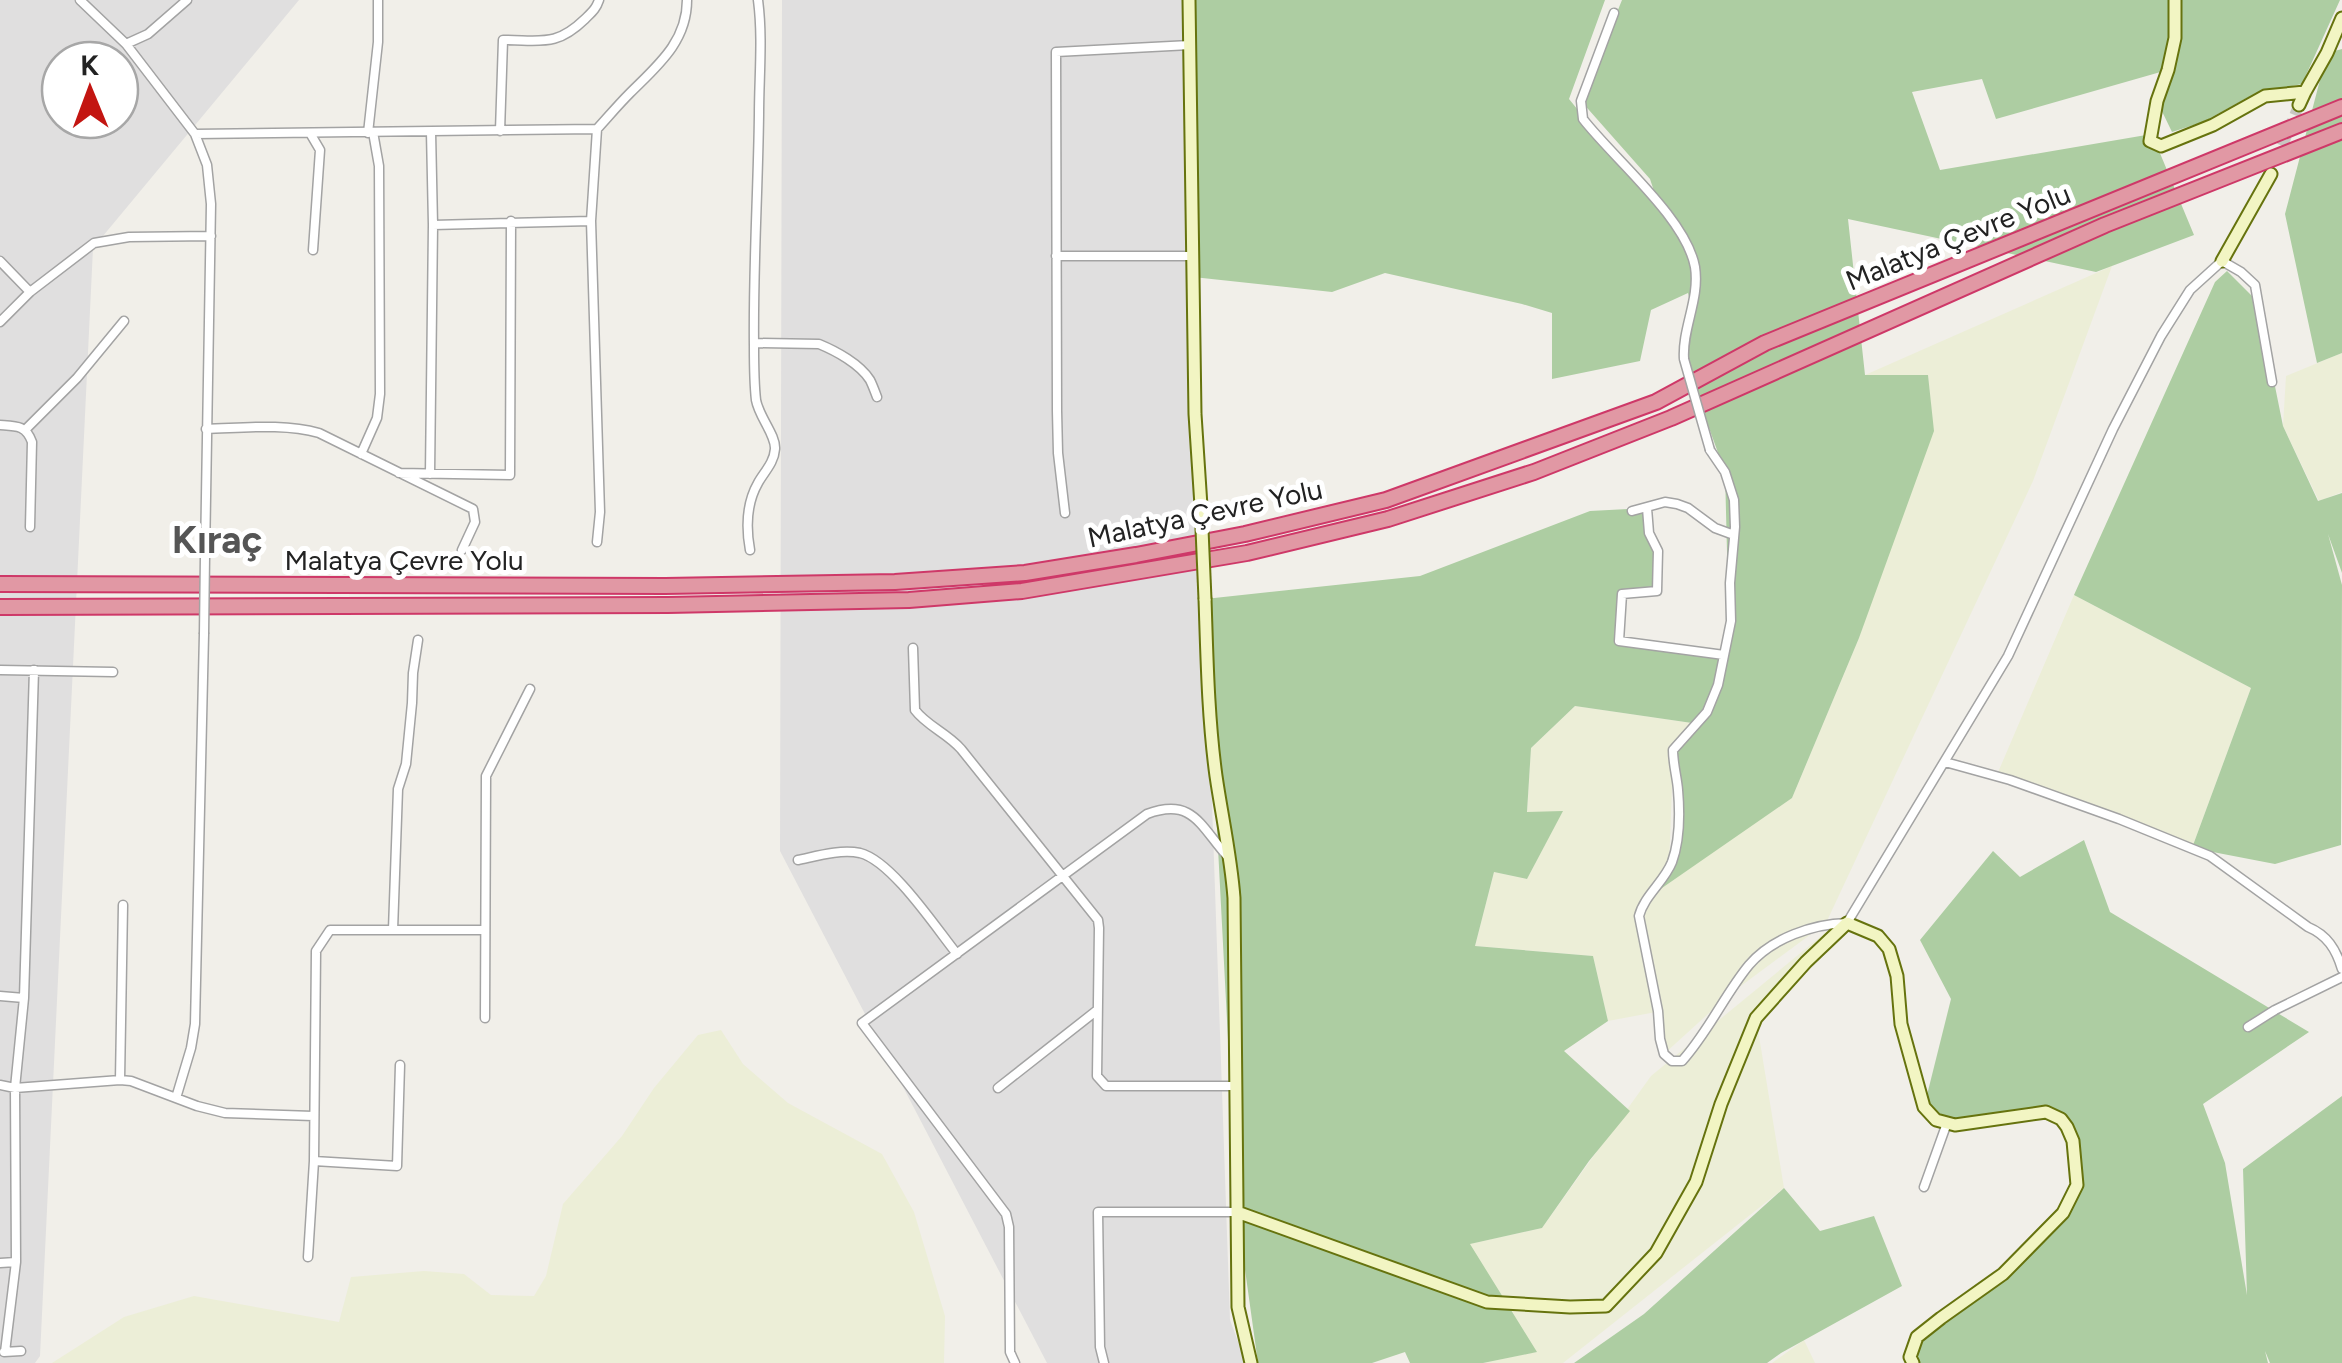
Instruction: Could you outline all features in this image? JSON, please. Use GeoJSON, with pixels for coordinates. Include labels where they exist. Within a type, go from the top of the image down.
{"type":"FeatureCollection","features":[{"type":"Feature","properties":{"kind":"highway","name":"Malatya Çevre Yolu"},"geometry":{"type":"LineString","coordinates":[[0,584],[665,586],[895,582],[1025,572],[1245,534],[1386,500],[1656,402],[1765,343],[2342,107]]}},
{"type":"Feature","properties":{"kind":"highway","name":"Malatya Çevre Yolu"},"geometry":{"type":"LineString","coordinates":[[0,607],[668,606],[909,600],[1022,591],[1247,554],[1388,519],[1534,472],[1672,418],[2105,225],[2342,131]]}},
{"type":"Feature","properties":{"kind":"street"},"geometry":{"type":"LineString","coordinates":[[80,0],[122,40]]}},
{"type":"Feature","properties":{"kind":"street"},"geometry":{"type":"LineString","coordinates":[[135,40],[148,34],[187,0]]}},
{"type":"Feature","properties":{"kind":"street"},"geometry":{"type":"LineString","coordinates":[[361,454],[377,418],[380,394],[379,166],[370,133],[378,0]]}},
{"type":"Feature","properties":{"kind":"street"},"geometry":{"type":"LineString","coordinates":[[500,132],[503,40],[561,38],[596,9],[599,0]]}},
{"type":"Feature","properties":{"kind":"street"},"geometry":{"type":"LineString","coordinates":[[597,542],[600,512],[591,221],[597,129],[662,63],[680,35],[687,0]]}},
{"type":"Feature","properties":{"kind":"street"},"geometry":{"type":"LineString","coordinates":[[750,550],[750,506],[773,459],[776,444],[756,400],[758,0]]}},
{"type":"Feature","properties":{"kind":"street"},"geometry":{"type":"LineString","coordinates":[[1188,0],[1195,414],[1213,744],[1232,860],[1238,1307],[1251,1363]]}},
{"type":"Feature","properties":{"kind":"street"},"geometry":{"type":"LineString","coordinates":[[2176,0],[2174,38],[2150,141],[2161,146],[2214,124],[2265,96],[2305,92]]}},
{"type":"Feature","properties":{"kind":"street"},"geometry":{"type":"LineString","coordinates":[[1614,14],[1581,101],[1583,119],[1674,222],[1688,247],[1695,268],[1695,289],[1683,344],[1684,359],[1710,450],[1725,472],[1734,500],[1731,621],[1718,685],[1708,712],[1673,750],[1678,790],[1678,834],[1673,858],[1638,916],[1664,1054],[1672,1061],[1682,1060],[1750,964],[1772,946],[1804,930],[1847,922],[1878,936],[1889,949],[1897,976],[1901,1024],[1924,1107],[1936,1120],[1955,1125],[2046,1112],[2061,1119],[2073,1141],[2077,1185],[2064,1212],[2003,1274],[1918,1337],[1910,1358],[1913,1363]]}},
{"type":"Feature","properties":{"kind":"street"},"geometry":{"type":"LineString","coordinates":[[2300,105],[2342,18]]}},
{"type":"Feature","properties":{"kind":"street"},"geometry":{"type":"LineString","coordinates":[[1065,513],[1058,453],[1056,52],[1190,45]]}},
{"type":"Feature","properties":{"kind":"street"},"geometry":{"type":"LineString","coordinates":[[140,62],[195,134],[210,180],[196,1014],[191,1048],[176,1098]]}},
{"type":"Feature","properties":{"kind":"street"},"geometry":{"type":"LineString","coordinates":[[195,134],[597,129]]}},
{"type":"Feature","properties":{"kind":"street"},"geometry":{"type":"LineString","coordinates":[[430,474],[431,132]]}},
{"type":"Feature","properties":{"kind":"street"},"geometry":{"type":"LineString","coordinates":[[310,133],[320,150],[313,250]]}},
{"type":"Feature","properties":{"kind":"street"},"geometry":{"type":"LineString","coordinates":[[1104,1363],[1100,1347],[1098,1212],[1237,1212],[1487,1302],[1606,1306],[1656,1254],[1696,1182],[1721,1104],[1756,1018],[1847,922],[2008,656],[2113,429],[2161,336],[2190,290],[2222,262],[2271,174]]}},
{"type":"Feature","properties":{"kind":"street"},"geometry":{"type":"LineString","coordinates":[[400,473],[510,475],[512,221]]}},
{"type":"Feature","properties":{"kind":"street"},"geometry":{"type":"LineString","coordinates":[[433,225],[591,221]]}},
{"type":"Feature","properties":{"kind":"street"},"geometry":{"type":"LineString","coordinates":[[0,322],[30,292],[94,243],[129,236],[211,236]]}},
{"type":"Feature","properties":{"kind":"street"},"geometry":{"type":"LineString","coordinates":[[1056,256],[1193,256]]}},
{"type":"Feature","properties":{"kind":"street"},"geometry":{"type":"LineString","coordinates":[[0,261],[30,292]]}},
{"type":"Feature","properties":{"kind":"street"},"geometry":{"type":"LineString","coordinates":[[2222,262],[2254,285],[2272,382]]}},
{"type":"Feature","properties":{"kind":"street"},"geometry":{"type":"LineString","coordinates":[[26,429],[78,378],[124,321]]}},
{"type":"Feature","properties":{"kind":"street"},"geometry":{"type":"LineString","coordinates":[[754,342],[827,347],[870,379],[877,397]]}},
{"type":"Feature","properties":{"kind":"street"},"geometry":{"type":"LineString","coordinates":[[0,425],[26,429],[32,442],[30,527]]}},
{"type":"Feature","properties":{"kind":"street"},"geometry":{"type":"LineString","coordinates":[[206,429],[306,429],[320,433],[472,509],[476,522],[462,550]]}},
{"type":"Feature","properties":{"kind":"street"},"geometry":{"type":"LineString","coordinates":[[1632,511],[1665,502],[1677,504],[1734,535]]}},
{"type":"Feature","properties":{"kind":"street"},"geometry":{"type":"LineString","coordinates":[[1647,508],[1650,533],[1658,552],[1657,590],[1622,594],[1619,642],[1724,654]]}},
{"type":"Feature","properties":{"kind":"street"},"geometry":{"type":"LineString","coordinates":[[393,930],[398,789],[406,764],[418,640]]}},
{"type":"Feature","properties":{"kind":"street"},"geometry":{"type":"LineString","coordinates":[[913,648],[915,710],[962,749],[1098,920],[1096,1076],[1106,1086],[1235,1086]]}},
{"type":"Feature","properties":{"kind":"street"},"geometry":{"type":"LineString","coordinates":[[0,670],[113,672]]}},
{"type":"Feature","properties":{"kind":"street"},"geometry":{"type":"LineString","coordinates":[[21,1351],[2,1352],[16,1262],[16,1088],[24,998],[34,670]]}},
{"type":"Feature","properties":{"kind":"street"},"geometry":{"type":"LineString","coordinates":[[485,1018],[486,776],[530,689]]}},
{"type":"Feature","properties":{"kind":"street"},"geometry":{"type":"LineString","coordinates":[[1945,762],[2120,819],[2210,856],[2321,933],[2336,952],[2342,968]]}},
{"type":"Feature","properties":{"kind":"street"},"geometry":{"type":"LineString","coordinates":[[1015,1363],[1010,1352],[1006,1214],[862,1023],[1147,814],[1174,807],[1190,813],[1232,860]]}},
{"type":"Feature","properties":{"kind":"street"},"geometry":{"type":"LineString","coordinates":[[798,860],[857,852],[878,861],[957,954]]}},
{"type":"Feature","properties":{"kind":"street"},"geometry":{"type":"LineString","coordinates":[[120,1080],[123,905]]}},
{"type":"Feature","properties":{"kind":"street"},"geometry":{"type":"LineString","coordinates":[[308,1257],[314,1162],[316,951],[330,930],[485,930]]}},
{"type":"Feature","properties":{"kind":"street"},"geometry":{"type":"LineString","coordinates":[[2248,1027],[2342,977]]}},
{"type":"Feature","properties":{"kind":"street"},"geometry":{"type":"LineString","coordinates":[[0,996],[24,998]]}},
{"type":"Feature","properties":{"kind":"street"},"geometry":{"type":"LineString","coordinates":[[998,1088],[1096,1011]]}},
{"type":"Feature","properties":{"kind":"street"},"geometry":{"type":"LineString","coordinates":[[314,1162],[398,1166],[400,1065]]}},
{"type":"Feature","properties":{"kind":"street"},"geometry":{"type":"LineString","coordinates":[[0,1085],[16,1088],[120,1080],[226,1113],[314,1116]]}},
{"type":"Feature","properties":{"kind":"street"},"geometry":{"type":"LineString","coordinates":[[1924,1188],[1947,1123]]}},
{"type":"Feature","properties":{"kind":"street"},"geometry":{"type":"LineString","coordinates":[[0,1264],[16,1262]]}},
{"type":"Feature","properties":{"kind":"shaded area"},"geometry":{"type":"Polygon","coordinates":[[[0,0],[299,0],[93,248],[40,1356],[35,1363],[0,1363],[0,0]]]}},
{"type":"Feature","properties":{"kind":"shaded area"},"geometry":{"type":"Polygon","coordinates":[[[782,0],[1184,0],[1230,1320],[1246,1363],[1047,1363],[780,851],[782,0]]]}},
{"type":"Feature","properties":{"kind":"green space"},"geometry":{"type":"Polygon","coordinates":[[[1189,0],[1605,0],[1569,99],[1661,212],[1650,179],[1581,101],[1622,0],[2340,0],[2302,84],[2256,93],[2203,122],[2172,132],[2157,101],[2164,71],[1996,119],[1982,79],[1912,92],[1940,170],[2152,134],[2194,235],[2096,272],[1848,219],[1865,375],[1928,375],[1934,431],[1859,638],[1792,798],[1649,897],[1665,878],[1678,835],[1673,750],[1692,723],[1575,706],[1531,748],[1527,812],[1563,811],[1527,879],[1494,872],[1475,946],[1593,956],[1608,1021],[1564,1051],[1630,1111],[1542,1228],[1470,1244],[1537,1352],[1483,1363],[1410,1363],[1405,1352],[1372,1363],[1258,1363],[1237,1212],[1205,599],[1420,576],[1590,511],[1647,508],[1657,591],[1622,594],[1619,641],[1720,654],[1729,631],[1725,472],[1684,359],[1692,311],[1688,293],[1651,310],[1640,361],[1552,379],[1552,313],[1522,304],[1385,273],[1332,292],[1193,277],[1189,0]]]}},
{"type":"Feature","properties":{"kind":"green space"},"geometry":{"type":"Polygon","coordinates":[[[2342,49],[2342,353],[2317,363],[2285,214],[2327,53],[2342,49]]]}},
{"type":"Feature","properties":{"kind":"green space"},"geometry":{"type":"Polygon","coordinates":[[[2112,266],[2033,481],[1826,923],[1730,994],[1664,1054],[1656,1012],[1608,1021],[1593,956],[1475,946],[1494,872],[1527,879],[1562,812],[1527,813],[1531,748],[1575,706],[1699,724],[1673,760],[1669,867],[1658,887],[1792,798],[1859,638],[1932,418],[1928,375],[1865,375],[2112,266]]]}},
{"type":"Feature","properties":{"kind":"green space"},"geometry":{"type":"Polygon","coordinates":[[[2227,271],[2258,302],[2283,426],[2318,501],[2342,493],[2342,573],[2328,534],[2342,585],[2341,845],[2275,864],[2192,848],[2251,688],[2074,595],[2215,282],[2227,271]]]}},
{"type":"Feature","properties":{"kind":"green space"},"geometry":{"type":"Polygon","coordinates":[[[2342,353],[2342,492],[2319,501],[2283,426],[2286,376],[2342,353]]]}},
{"type":"Feature","properties":{"kind":"green space"},"geometry":{"type":"Polygon","coordinates":[[[2074,595],[2251,688],[2192,848],[1996,777],[2074,595]]]}},
{"type":"Feature","properties":{"kind":"green space"},"geometry":{"type":"Polygon","coordinates":[[[2084,840],[2110,912],[2309,1032],[2203,1104],[2225,1163],[2247,1295],[2243,1169],[2342,1096],[2342,1363],[2270,1363],[2265,1351],[2268,1363],[1917,1363],[1915,1346],[1941,1318],[2050,1226],[2077,1184],[2060,1119],[1947,1123],[1924,1107],[1951,999],[1920,940],[1993,851],[2020,877],[2084,840]]]}},
{"type":"Feature","properties":{"kind":"green space"},"geometry":{"type":"Polygon","coordinates":[[[1837,923],[1756,1018],[1784,1188],[1563,1363],[1483,1363],[1536,1352],[1469,1244],[1542,1228],[1651,1076],[1837,923]]]}},
{"type":"Feature","properties":{"kind":"green space"},"geometry":{"type":"Polygon","coordinates":[[[721,1030],[743,1064],[788,1103],[882,1154],[914,1212],[945,1316],[944,1363],[52,1363],[124,1317],[194,1296],[339,1322],[351,1277],[424,1271],[464,1274],[491,1295],[534,1296],[546,1276],[563,1204],[622,1136],[654,1088],[698,1035],[721,1030]]]}},
{"type":"Feature","properties":{"kind":"green space"},"geometry":{"type":"Polygon","coordinates":[[[1784,1188],[1820,1231],[1874,1216],[1902,1286],[1767,1363],[1574,1363],[1644,1314],[1784,1188]]]}},
{"type":"Feature","properties":{"kind":"green space"},"geometry":{"type":"Polygon","coordinates":[[[1804,1340],[1815,1363],[1772,1363],[1804,1340]]]}},
{"type":"Feature","properties":{"kind":"tunnel"},"geometry":{"type":"LineString","coordinates":[[2276,161],[2299,105]]}},
{"type":"Feature","properties":{"kind":"district","name":"Kıraç"},"geometry":{"type":"Point","coordinates":[217,540]}}]}
